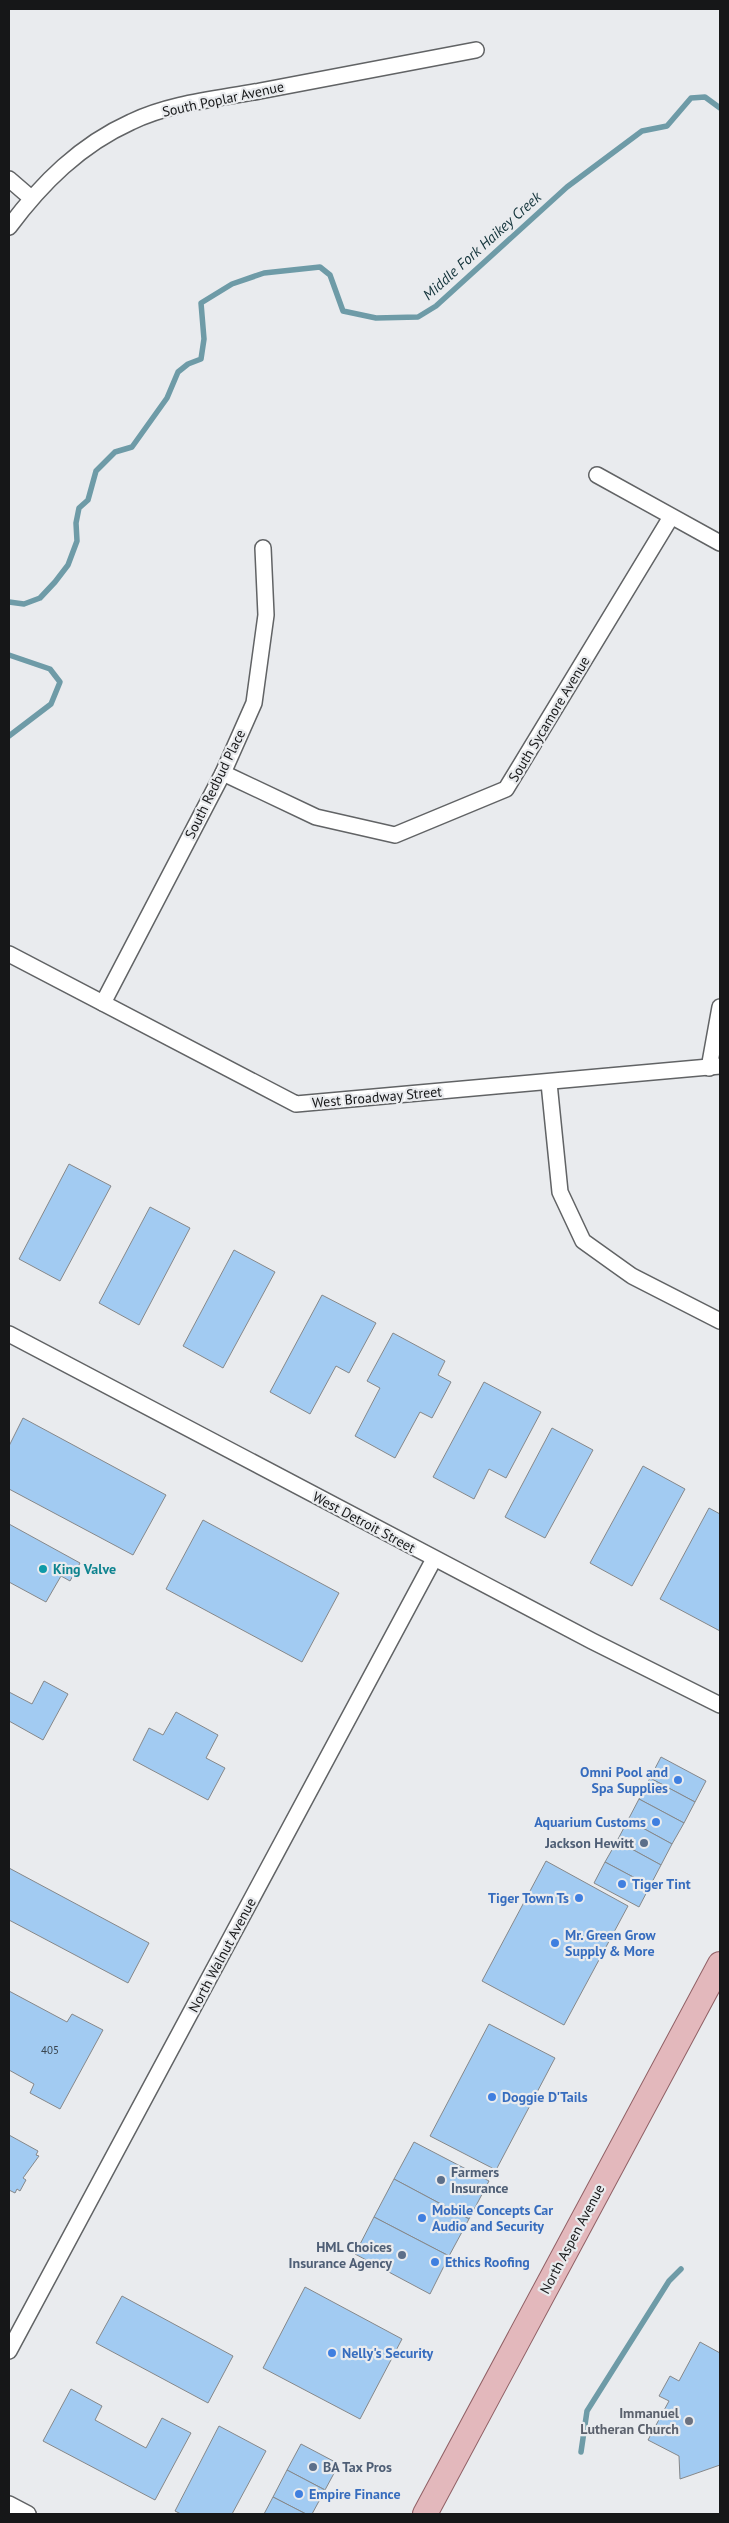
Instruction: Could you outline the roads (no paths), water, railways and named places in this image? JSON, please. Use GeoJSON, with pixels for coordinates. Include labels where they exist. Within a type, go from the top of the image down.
{"type":"FeatureCollection","features":[{"type":"Feature","properties":{"kind":"main road","name":"North Aspen Avenue"},"geometry":{"type":"LineString","coordinates":[[425,2514],[720,1964]]}},
{"type":"Feature","properties":{"kind":"street","name":"South Poplar Avenue"},"geometry":{"type":"LineString","coordinates":[[9,227],[31,198],[63,166],[102,137],[132,121],[197,103],[476,50]]}},
{"type":"Feature","properties":{"kind":"street"},"geometry":{"type":"LineString","coordinates":[[9,179],[31,198]]}},
{"type":"Feature","properties":{"kind":"street"},"geometry":{"type":"LineString","coordinates":[[597,475],[720,543]]}},
{"type":"Feature","properties":{"kind":"street","name":"South Sycamore Avenue"},"geometry":{"type":"LineString","coordinates":[[223,773],[316,817],[395,835],[506,789],[671,517]]}},
{"type":"Feature","properties":{"kind":"street","name":"South Redbud Place"},"geometry":{"type":"LineString","coordinates":[[103,1003],[223,773],[254,703],[266,615],[264,548]]}},
{"type":"Feature","properties":{"kind":"street","name":"West Broadway Street"},"geometry":{"type":"LineString","coordinates":[[9,954],[296,1104],[714,1067]]}},
{"type":"Feature","properties":{"kind":"street"},"geometry":{"type":"LineString","coordinates":[[714,1067],[720,1007]]}},
{"type":"Feature","properties":{"kind":"street"},"geometry":{"type":"LineString","coordinates":[[549,1082],[560,1192],[583,1241],[632,1276],[720,1321]]}},
{"type":"Feature","properties":{"kind":"street","name":"West Detroit Street"},"geometry":{"type":"LineString","coordinates":[[9,1334],[434,1559],[720,1705]]}},
{"type":"Feature","properties":{"kind":"street","name":"North Walnut Avenue"},"geometry":{"type":"LineString","coordinates":[[9,2351],[434,1559]]}},
{"type":"Feature","properties":{"kind":"street"},"geometry":{"type":"LineString","coordinates":[[9,2504],[28,2514]]}},
{"type":"Feature","properties":{"kind":"waterway","name":"Middle Fork Haikey Creek"},"geometry":{"type":"LineString","coordinates":[[9,602],[24,604],[40,598],[55,582],[68,565],[77,541],[76,523],[79,508],[88,500],[96,471],[115,452],[132,447],[167,398],[178,372],[188,364],[201,359],[204,339],[201,303],[232,284],[264,273],[320,267],[330,275],[343,311],[376,318],[418,317],[436,306],[567,187],[642,131],[667,126],[691,98],[705,97],[720,108]]}},
{"type":"Feature","properties":{"kind":"waterway","name":"Middle Fork Haikey Creek"},"geometry":{"type":"LineString","coordinates":[[9,655],[50,669],[60,682],[51,704],[9,736]]}},
{"type":"Feature","properties":{"kind":"waterway"},"geometry":{"type":"LineString","coordinates":[[581,2452],[587,2411],[669,2281],[681,2269]]}},
{"type":"Feature","properties":{"kind":"place","name":"King Valve"},"geometry":{"type":"Point","coordinates":[43,1569]}},
{"type":"Feature","properties":{"kind":"place","name":"Omni Pool and Spa Supplies"},"geometry":{"type":"Point","coordinates":[678,1780]}},
{"type":"Feature","properties":{"kind":"place","name":"Aquarium Customs"},"geometry":{"type":"Point","coordinates":[656,1822]}},
{"type":"Feature","properties":{"kind":"place","name":"Jackson Hewitt"},"geometry":{"type":"Point","coordinates":[644,1843]}},
{"type":"Feature","properties":{"kind":"place","name":"Tiger Tint"},"geometry":{"type":"Point","coordinates":[622,1884]}},
{"type":"Feature","properties":{"kind":"place","name":"Tiger Town Ts"},"geometry":{"type":"Point","coordinates":[579,1898]}},
{"type":"Feature","properties":{"kind":"place","name":"Mr. Green Grow Supply & More"},"geometry":{"type":"Point","coordinates":[555,1943]}},
{"type":"Feature","properties":{"kind":"place","name":"Doggie D'Tails"},"geometry":{"type":"Point","coordinates":[492,2097]}},
{"type":"Feature","properties":{"kind":"place","name":"Farmers Insurance"},"geometry":{"type":"Point","coordinates":[441,2180]}},
{"type":"Feature","properties":{"kind":"place","name":"Mobile Concepts Car Audio and Security"},"geometry":{"type":"Point","coordinates":[422,2218]}},
{"type":"Feature","properties":{"kind":"place","name":"HML Choices Insurance Agency"},"geometry":{"type":"Point","coordinates":[402,2255]}},
{"type":"Feature","properties":{"kind":"place","name":"Ethics Roofing"},"geometry":{"type":"Point","coordinates":[435,2262]}},
{"type":"Feature","properties":{"kind":"place","name":"Nelly's Security"},"geometry":{"type":"Point","coordinates":[332,2353]}},
{"type":"Feature","properties":{"kind":"place","name":"Immanuel Lutheran Church"},"geometry":{"type":"Point","coordinates":[689,2421]}},
{"type":"Feature","properties":{"kind":"place","name":"BA Tax Pros"},"geometry":{"type":"Point","coordinates":[313,2467]}},
{"type":"Feature","properties":{"kind":"place","name":"Empire Finance"},"geometry":{"type":"Point","coordinates":[299,2494]}}]}
